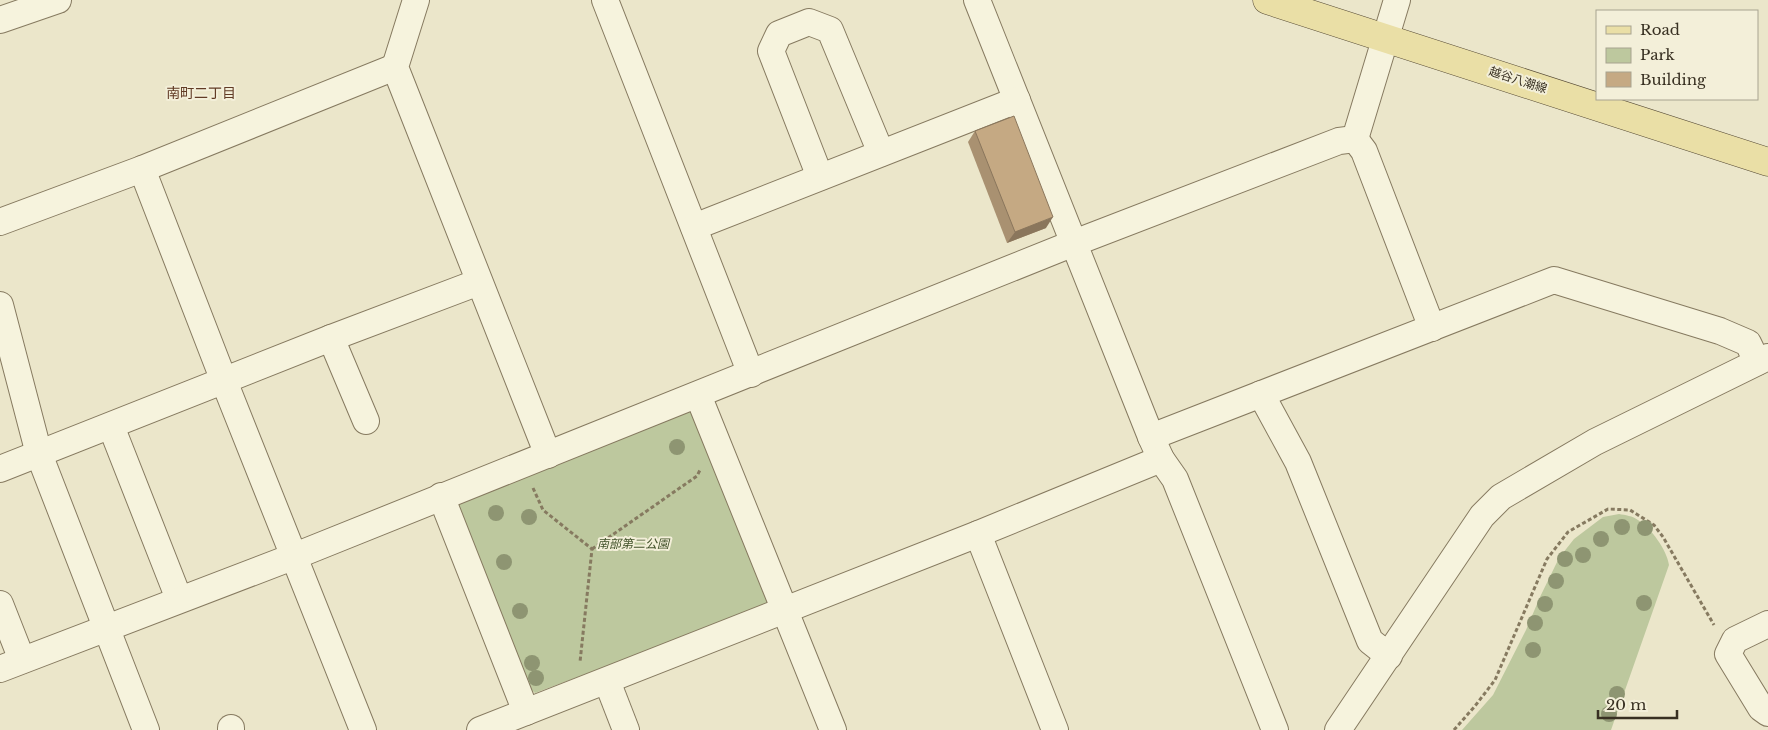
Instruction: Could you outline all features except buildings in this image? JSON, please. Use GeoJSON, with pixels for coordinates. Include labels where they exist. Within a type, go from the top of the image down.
{"type":"FeatureCollection","features":[{"type":"Feature","properties":{"kind":"main road","name":"越谷八潮線"},"geometry":{"type":"LineString","coordinates":[[1267,0],[1768,162]]}},
{"type":"Feature","properties":{"kind":"street"},"geometry":{"type":"LineString","coordinates":[[0,20],[58,0]]}},
{"type":"Feature","properties":{"kind":"street"},"geometry":{"type":"LineString","coordinates":[[416,0],[395,66],[548,455]]}},
{"type":"Feature","properties":{"kind":"street"},"geometry":{"type":"LineString","coordinates":[[605,0],[751,374]]}},
{"type":"Feature","properties":{"kind":"street"},"geometry":{"type":"LineString","coordinates":[[977,0],[1074,243],[1275,730]]}},
{"type":"Feature","properties":{"kind":"street"},"geometry":{"type":"LineString","coordinates":[[1355,139],[1397,0]]}},
{"type":"Feature","properties":{"kind":"street"},"geometry":{"type":"LineString","coordinates":[[820,177],[771,51],[779,34],[809,22],[830,30],[881,153]]}},
{"type":"Feature","properties":{"kind":"street"},"geometry":{"type":"LineString","coordinates":[[0,222],[142,170],[395,66]]}},
{"type":"Feature","properties":{"kind":"street"},"geometry":{"type":"LineString","coordinates":[[694,227],[1017,100]]}},
{"type":"Feature","properties":{"kind":"street"},"geometry":{"type":"LineString","coordinates":[[0,604],[11,665],[295,556],[1074,243],[1339,140],[1355,139]]}},
{"type":"Feature","properties":{"kind":"street"},"geometry":{"type":"LineString","coordinates":[[1355,139],[1364,151],[1432,328]]}},
{"type":"Feature","properties":{"kind":"street"},"geometry":{"type":"LineString","coordinates":[[142,170],[363,730]]}},
{"type":"Feature","properties":{"kind":"street"},"geometry":{"type":"LineString","coordinates":[[480,730],[978,534],[1162,458],[1261,394],[1554,280],[1720,331],[1748,343],[1763,359],[1595,442],[1501,497],[1482,516],[1338,730]]}},
{"type":"Feature","properties":{"kind":"street"},"geometry":{"type":"LineString","coordinates":[[0,469],[43,465],[110,426],[480,282]]}},
{"type":"Feature","properties":{"kind":"street"},"geometry":{"type":"LineString","coordinates":[[0,305],[43,465],[146,730]]}},
{"type":"Feature","properties":{"kind":"street"},"geometry":{"type":"LineString","coordinates":[[332,338],[366,421]]}},
{"type":"Feature","properties":{"kind":"street"},"geometry":{"type":"LineString","coordinates":[[1261,394],[1298,462],[1370,641],[1389,656]]}},
{"type":"Feature","properties":{"kind":"street"},"geometry":{"type":"LineString","coordinates":[[698,395],[833,730]]}},
{"type":"Feature","properties":{"kind":"street"},"geometry":{"type":"LineString","coordinates":[[110,426],[179,599]]}},
{"type":"Feature","properties":{"kind":"street"},"geometry":{"type":"LineString","coordinates":[[441,496],[526,712]]}},
{"type":"Feature","properties":{"kind":"street"},"geometry":{"type":"LineString","coordinates":[[978,534],[1055,730]]}},
{"type":"Feature","properties":{"kind":"street"},"geometry":{"type":"LineString","coordinates":[[1768,624],[1735,640],[1728,654],[1761,708],[1768,713]]}},
{"type":"Feature","properties":{"kind":"street"},"geometry":{"type":"LineString","coordinates":[[607,681],[626,730]]}},
{"type":"Feature","properties":{"kind":"path"},"geometry":{"type":"LineString","coordinates":[[581,666],[579,660],[592,548],[697,476],[704,458],[721,452]]}},
{"type":"Feature","properties":{"kind":"path"},"geometry":{"type":"LineString","coordinates":[[538,500],[543,510],[592,548]]}},
{"type":"Feature","properties":{"kind":"path"},"geometry":{"type":"LineString","coordinates":[[1454,730],[1495,680],[1547,560],[1568,532],[1608,509],[1630,510],[1654,525],[1664,537],[1723,641],[1730,647]]}},
{"type":"Feature","properties":{"kind":"green space","name":"南部第二公園"},"geometry":{"type":"Polygon","coordinates":[[[693,408],[773,604],[535,693],[525,684],[455,500],[693,408]]]}},
{"type":"Feature","properties":{"kind":"green space"},"geometry":{"type":"Polygon","coordinates":[[[1619,514],[1634,518],[1648,528],[1662,546],[1669,565],[1611,730],[1462,730],[1493,695],[1526,630],[1559,558],[1574,539],[1603,517],[1619,514]]]}},
{"type":"Feature","properties":{"kind":"district","name":"南町二丁目"},"geometry":{"type":"Point","coordinates":[201,93]}}]}
